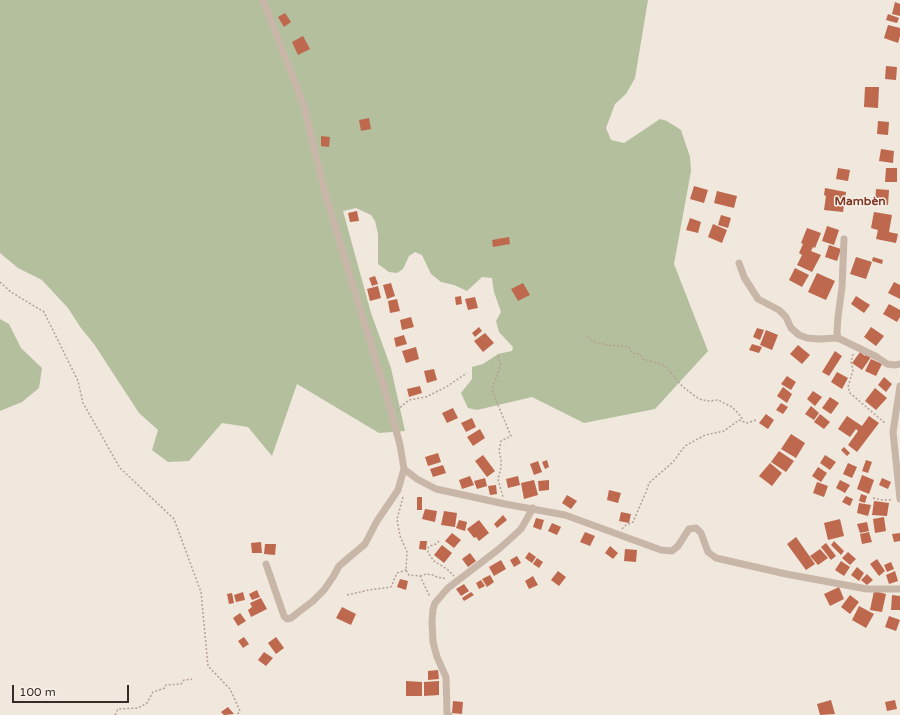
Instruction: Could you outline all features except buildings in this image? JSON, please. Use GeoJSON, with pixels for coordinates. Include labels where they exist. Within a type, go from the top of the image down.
{"type":"FeatureCollection","features":[{"type":"Feature","properties":{"kind":"street"},"geometry":{"type":"LineString","coordinates":[[263,0],[304,106],[325,193],[392,416],[400,445],[404,470],[398,490],[377,521],[365,544],[339,566],[324,590],[313,601],[291,618],[287,619],[284,616],[266,564]]}},
{"type":"Feature","properties":{"kind":"street"},"geometry":{"type":"LineString","coordinates":[[838,338],[837,332],[844,239]]}},
{"type":"Feature","properties":{"kind":"street"},"geometry":{"type":"LineString","coordinates":[[739,263],[744,277],[758,299],[779,310],[786,317],[791,328],[799,335],[807,338],[818,339],[838,338],[877,357],[887,364],[900,364]]}},
{"type":"Feature","properties":{"kind":"street"},"geometry":{"type":"LineString","coordinates":[[900,386],[893,432],[900,498]]}},
{"type":"Feature","properties":{"kind":"street"},"geometry":{"type":"LineString","coordinates":[[404,470],[436,489],[565,515],[661,550],[672,551],[678,546],[689,529],[696,528],[701,533],[708,552],[716,558],[786,574],[867,589],[900,589]]}},
{"type":"Feature","properties":{"kind":"street"},"geometry":{"type":"LineString","coordinates":[[449,715],[447,713],[446,677],[437,657],[433,642],[432,621],[435,603],[458,580],[499,549],[521,529],[533,508]]}},
{"type":"Feature","properties":{"kind":"path"},"geometry":{"type":"LineString","coordinates":[[0,282],[11,292],[44,312],[78,381],[83,403],[120,468],[174,519],[201,592],[208,666],[230,688],[240,711],[238,715]]}},
{"type":"Feature","properties":{"kind":"path"},"geometry":{"type":"LineString","coordinates":[[587,337],[595,342],[607,345],[629,347],[632,352],[640,354],[643,359],[665,366],[683,387],[699,399],[708,401],[718,400],[735,410],[742,420],[747,423],[756,420]]}},
{"type":"Feature","properties":{"kind":"path"},"geometry":{"type":"LineString","coordinates":[[855,346],[851,362],[853,370],[848,387],[850,393],[893,432]]}},
{"type":"Feature","properties":{"kind":"path"},"geometry":{"type":"LineString","coordinates":[[498,356],[501,365],[493,385],[493,394],[511,436],[501,442],[499,451],[501,468],[498,479],[505,504]]}},
{"type":"Feature","properties":{"kind":"path"},"geometry":{"type":"LineString","coordinates":[[392,416],[409,400],[435,393],[467,373]]}},
{"type":"Feature","properties":{"kind":"path"},"geometry":{"type":"LineString","coordinates":[[622,535],[621,529],[633,522],[636,517],[649,483],[673,462],[685,446],[705,435],[724,431],[739,420],[742,420]]}},
{"type":"Feature","properties":{"kind":"path"},"geometry":{"type":"LineString","coordinates":[[403,496],[397,519],[400,536],[407,552],[406,570],[409,575],[420,576],[426,574],[443,579],[458,580]]}},
{"type":"Feature","properties":{"kind":"path"},"geometry":{"type":"LineString","coordinates":[[873,498],[895,500],[900,498]]}},
{"type":"Feature","properties":{"kind":"path"},"geometry":{"type":"LineString","coordinates":[[439,542],[428,548],[428,553],[434,561],[447,569],[458,580]]}},
{"type":"Feature","properties":{"kind":"path"},"geometry":{"type":"LineString","coordinates":[[347,596],[369,590],[391,587],[397,573],[406,570]]}},
{"type":"Feature","properties":{"kind":"path"},"geometry":{"type":"LineString","coordinates":[[420,576],[428,594],[435,603]]}},
{"type":"Feature","properties":{"kind":"path"},"geometry":{"type":"LineString","coordinates":[[115,715],[118,709],[138,708],[147,703],[153,692],[165,688],[166,685],[181,684],[184,680],[192,679]]}},
{"type":"Feature","properties":{"kind":"green space"},"geometry":{"type":"Polygon","coordinates":[[[0,0],[648,0],[635,78],[626,94],[615,104],[606,128],[611,140],[624,143],[660,119],[667,121],[681,130],[690,157],[691,171],[674,264],[708,351],[655,409],[584,423],[532,397],[477,410],[468,408],[461,393],[472,379],[472,367],[483,364],[498,354],[512,351],[513,347],[499,332],[496,321],[501,312],[494,292],[492,278],[482,277],[467,291],[454,285],[441,282],[431,274],[422,255],[415,252],[409,256],[403,269],[397,273],[389,272],[378,264],[378,234],[375,221],[371,215],[356,208],[343,211],[371,313],[391,368],[405,431],[379,433],[297,384],[272,456],[248,427],[222,423],[189,461],[168,462],[152,450],[158,430],[139,413],[94,344],[68,308],[42,280],[18,268],[0,253],[0,0]]]}},
{"type":"Feature","properties":{"kind":"green space"},"geometry":{"type":"Polygon","coordinates":[[[0,319],[9,324],[21,348],[42,368],[39,388],[22,402],[0,411],[0,319]]]}},
{"type":"Feature","properties":{"kind":"district","name":"Mambèn"},"geometry":{"type":"Point","coordinates":[860,202]}}]}
